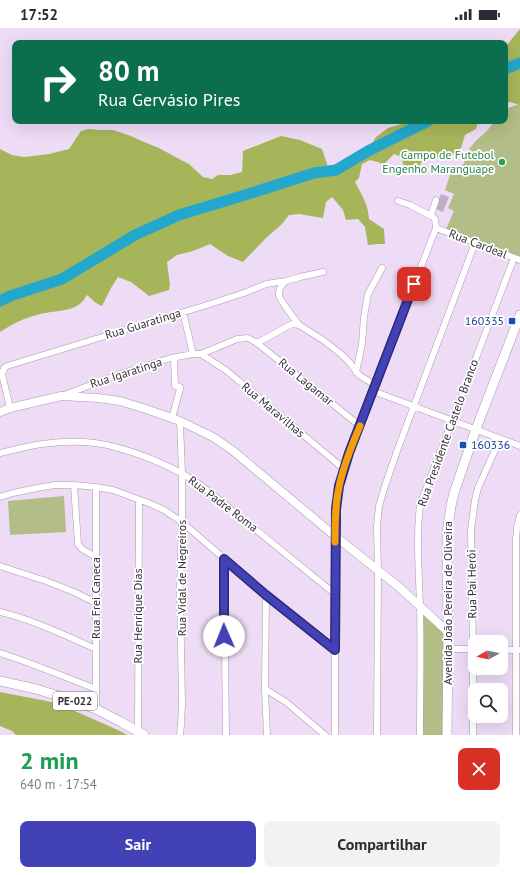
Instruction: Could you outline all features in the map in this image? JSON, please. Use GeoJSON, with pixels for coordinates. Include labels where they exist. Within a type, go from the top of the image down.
{"type":"FeatureCollection","features":[{"type":"Feature","properties":{"kind":"main road","name":"Avenida João Pereira de Oliveira"},"geometry":{"type":"LineString","coordinates":[[447,735],[448,519],[454,493],[476,429],[520,315]]}},
{"type":"Feature","properties":{"kind":"main road","name":"PE-022"},"geometry":{"type":"LineString","coordinates":[[0,681],[75,701],[96,709],[141,733]]}},
{"type":"Feature","properties":{"kind":"street"},"geometry":{"type":"LineString","coordinates":[[430,215],[436,200]]}},
{"type":"Feature","properties":{"kind":"street"},"geometry":{"type":"LineString","coordinates":[[335,735],[335,536],[339,486],[374,388],[436,228],[435,219],[430,215],[398,201]]}},
{"type":"Feature","properties":{"kind":"street","name":"Rua Cardeal"},"geometry":{"type":"LineString","coordinates":[[436,228],[520,260]]}},
{"type":"Feature","properties":{"kind":"street"},"geometry":{"type":"LineString","coordinates":[[377,735],[377,526],[379,506],[385,486],[475,243]]}},
{"type":"Feature","properties":{"kind":"street","name":"Rua Presidente Castelo Branco"},"geometry":{"type":"LineString","coordinates":[[420,735],[420,606],[417,559],[420,505],[514,258]]}},
{"type":"Feature","properties":{"kind":"street"},"geometry":{"type":"LineString","coordinates":[[356,372],[362,344],[364,317],[368,294],[382,268]]}},
{"type":"Feature","properties":{"kind":"street","name":"Rua Guaratinga"},"geometry":{"type":"LineString","coordinates":[[10,408],[2,374],[4,368],[7,366],[244,293],[266,284],[323,272]]}},
{"type":"Feature","properties":{"kind":"street"},"geometry":{"type":"LineString","coordinates":[[286,281],[279,289],[279,297],[300,325],[341,354],[356,372],[374,388],[414,407],[520,446]]}},
{"type":"Feature","properties":{"kind":"street"},"geometry":{"type":"LineString","coordinates":[[183,312],[193,354]]}},
{"type":"Feature","properties":{"kind":"street"},"geometry":{"type":"LineString","coordinates":[[257,343],[292,324],[300,325]]}},
{"type":"Feature","properties":{"kind":"street","name":"Rua Igaratinga"},"geometry":{"type":"LineString","coordinates":[[0,412],[10,408],[61,396],[120,374],[174,358],[201,354],[237,339],[246,337],[251,339]]}},
{"type":"Feature","properties":{"kind":"street","name":"Rua Lagamar"},"geometry":{"type":"LineString","coordinates":[[251,339],[360,426]]}},
{"type":"Feature","properties":{"kind":"street","name":"Rua Maravilhas"},"geometry":{"type":"LineString","coordinates":[[201,354],[227,371],[344,469]]}},
{"type":"Feature","properties":{"kind":"street"},"geometry":{"type":"LineString","coordinates":[[172,418],[180,389],[180,387],[175,386],[174,358]]}},
{"type":"Feature","properties":{"kind":"street"},"geometry":{"type":"LineString","coordinates":[[61,396],[120,401],[172,418],[213,437],[232,450],[399,587],[448,632]]}},
{"type":"Feature","properties":{"kind":"street","name":"Rua Vidal de Negreiros"},"geometry":{"type":"LineString","coordinates":[[180,422],[182,474],[180,591],[182,704],[180,735]]}},
{"type":"Feature","properties":{"kind":"street","name":"Rua Pai Herói"},"geometry":{"type":"LineString","coordinates":[[474,635],[471,530],[472,514],[478,488],[500,439]]}},
{"type":"Feature","properties":{"kind":"street","name":"Rua Padre Roma"},"geometry":{"type":"LineString","coordinates":[[0,453],[42,444],[69,442],[91,443],[115,447],[137,454],[191,478],[208,490],[335,594]]}},
{"type":"Feature","properties":{"kind":"street"},"geometry":{"type":"LineString","coordinates":[[0,497],[55,485],[74,485],[113,490],[164,510],[182,522],[266,595],[335,650]]}},
{"type":"Feature","properties":{"kind":"street"},"geometry":{"type":"LineString","coordinates":[[74,485],[78,544],[82,549],[96,557]]}},
{"type":"Feature","properties":{"kind":"street","name":"Rua Frei Caneca"},"geometry":{"type":"LineString","coordinates":[[96,487],[96,709]]}},
{"type":"Feature","properties":{"kind":"street","name":"Rua Henrique Dias"},"geometry":{"type":"LineString","coordinates":[[139,500],[141,733]]}},
{"type":"Feature","properties":{"kind":"street"},"geometry":{"type":"LineString","coordinates":[[516,735],[518,650],[516,540],[520,515]]}},
{"type":"Feature","properties":{"kind":"street"},"geometry":{"type":"LineString","coordinates":[[224,559],[226,735]]}},
{"type":"Feature","properties":{"kind":"street"},"geometry":{"type":"LineString","coordinates":[[0,566],[46,580],[96,603]]}},
{"type":"Feature","properties":{"kind":"street"},"geometry":{"type":"LineString","coordinates":[[266,595],[265,689],[267,735]]}},
{"type":"Feature","properties":{"kind":"street"},"geometry":{"type":"LineString","coordinates":[[0,612],[45,627],[96,649]]}},
{"type":"Feature","properties":{"kind":"street"},"geometry":{"type":"LineString","coordinates":[[448,649],[468,649]]}},
{"type":"Feature","properties":{"kind":"street"},"geometry":{"type":"LineString","coordinates":[[0,653],[25,660],[96,689]]}},
{"type":"Feature","properties":{"kind":"street","name":"Rua Pai Herói"},"geometry":{"type":"LineString","coordinates":[[473,735],[474,675]]}},
{"type":"Feature","properties":{"kind":"street"},"geometry":{"type":"LineString","coordinates":[[265,689],[286,702],[326,735]]}},
{"type":"Feature","properties":{"kind":"green space"},"geometry":{"type":"Polygon","coordinates":[[[520,29],[520,105],[508,103],[508,43],[520,29]]]}},
{"type":"Feature","properties":{"kind":"green space"},"geometry":{"type":"Polygon","coordinates":[[[519,104],[520,105],[520,257],[446,229],[454,211],[448,208],[454,194],[445,190],[451,172],[462,166],[472,145],[489,129],[492,124],[508,124],[508,108],[519,104]]]}},
{"type":"Feature","properties":{"kind":"green space"},"geometry":{"type":"Polygon","coordinates":[[[402,124],[477,124],[476,129],[465,135],[461,148],[448,158],[431,157],[422,161],[418,169],[410,173],[403,164],[402,157],[394,154],[384,164],[370,160],[362,164],[359,178],[355,182],[366,204],[369,219],[384,229],[385,244],[368,245],[365,227],[358,219],[346,220],[343,210],[332,197],[326,202],[323,218],[299,214],[289,215],[282,224],[243,262],[228,256],[210,244],[193,251],[177,255],[167,262],[170,285],[169,290],[149,296],[131,282],[118,277],[102,306],[87,295],[81,303],[76,306],[65,310],[42,313],[27,318],[0,332],[0,149],[12,155],[24,157],[49,154],[69,149],[81,131],[88,129],[113,130],[159,148],[189,164],[203,177],[212,179],[218,175],[230,175],[242,172],[243,151],[281,136],[300,140],[322,149],[328,167],[347,161],[356,152],[371,145],[376,137],[388,128],[402,124]]]}},
{"type":"Feature","properties":{"kind":"green space"},"geometry":{"type":"Polygon","coordinates":[[[64,496],[66,532],[10,535],[8,501],[64,496]]]}},
{"type":"Feature","properties":{"kind":"green space"},"geometry":{"type":"Polygon","coordinates":[[[421,610],[448,632],[447,735],[420,735],[421,610]]]}},
{"type":"Feature","properties":{"kind":"green space"},"geometry":{"type":"Polygon","coordinates":[[[0,692],[57,703],[127,735],[16,735],[12,731],[0,726],[0,692]]]}},
{"type":"Feature","properties":{"kind":"building"},"geometry":{"type":"Polygon","coordinates":[[[441,194],[449,197],[443,212],[435,209],[441,194]]]}},
{"type":"Feature","properties":{"kind":"waterway"},"geometry":{"type":"LineString","coordinates":[[508,68],[520,63]]}},
{"type":"Feature","properties":{"kind":"waterway"},"geometry":{"type":"LineString","coordinates":[[0,301],[10,296],[62,279],[135,235],[179,215],[314,173],[336,170],[368,151],[422,124]]}},
{"type":"Feature","properties":{"kind":"slow traffic"},"geometry":{"type":"LineString","coordinates":[[335,542],[336,509],[339,486],[349,453],[360,426]]}},
{"type":"Feature","properties":{"kind":"place","name":"Campo de Futebol Engenho Maranguape"},"geometry":{"type":"Point","coordinates":[502,162]}},
{"type":"Feature","properties":{"kind":"place","name":"160335"},"geometry":{"type":"Point","coordinates":[512,321]}},
{"type":"Feature","properties":{"kind":"place","name":"160336"},"geometry":{"type":"Point","coordinates":[463,445]}},
{"type":"Feature","properties":{"kind":"route"},"geometry":{"type":"LineString","coordinates":[[224,636],[224,559],[266,595],[335,650],[336,509],[339,486],[349,453],[414,284]]}}]}
